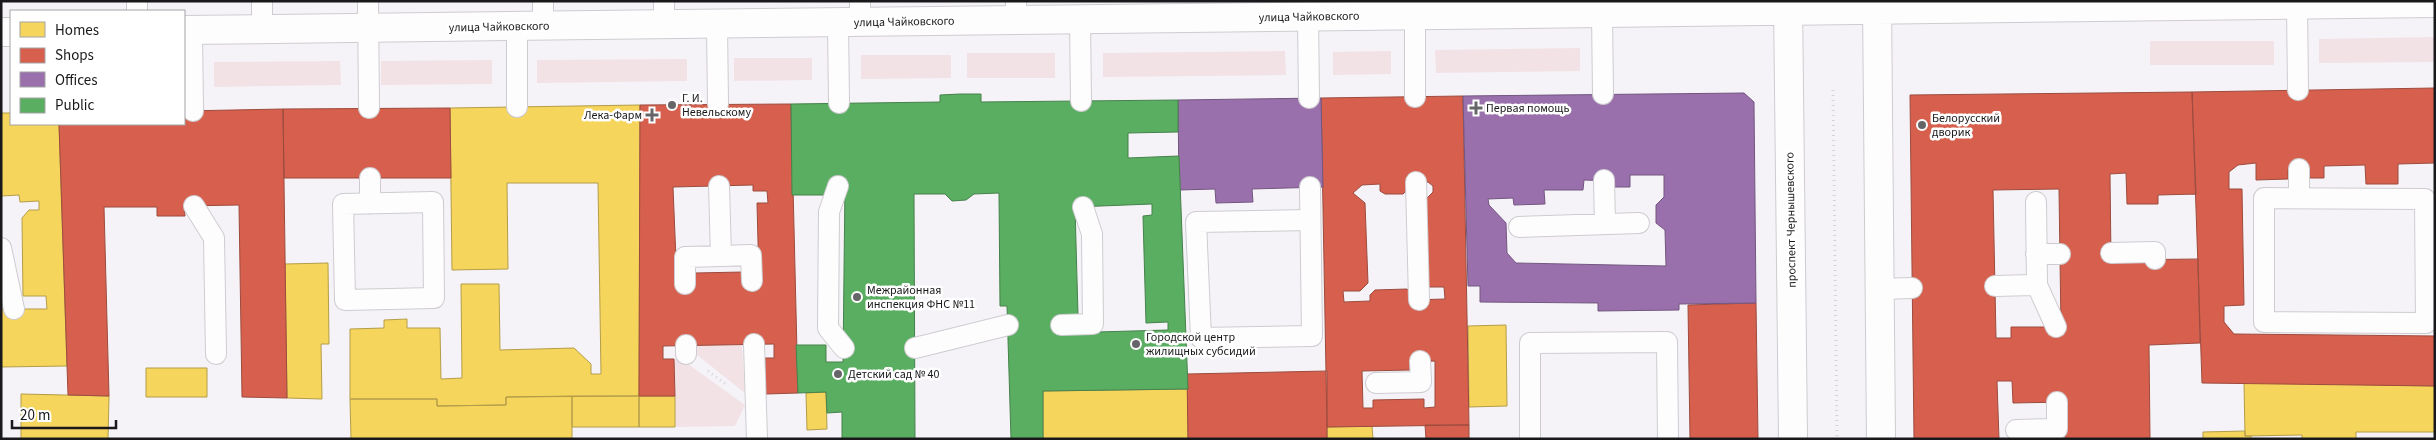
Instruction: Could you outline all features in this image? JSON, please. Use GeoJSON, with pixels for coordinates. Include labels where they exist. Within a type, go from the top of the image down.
{"type":"FeatureCollection","features":[{"type":"Feature","properties":{"kind":"street","name":"улица Чайковского"},"geometry":{"type":"LineString","coordinates":[[188,30],[368,28],[534,18],[664,13],[717,24],[852,15],[1016,11],[1080,20],[1210,10],[1308,17],[1423,11],[1602,14],[1788,7],[2419,3]]}},
{"type":"Feature","properties":{"kind":"street"},"geometry":{"type":"LineString","coordinates":[[1877,6],[1882,439]]}},
{"type":"Feature","properties":{"kind":"street","name":"проспект Чернышевского"},"geometry":{"type":"LineString","coordinates":[[1788,7],[1793,439]]}},
{"type":"Feature","properties":{"kind":"lane"},"geometry":{"type":"LineString","coordinates":[[262,1],[262,30]]}},
{"type":"Feature","properties":{"kind":"lane"},"geometry":{"type":"LineString","coordinates":[[368,1],[369,108]]}},
{"type":"Feature","properties":{"kind":"lane"},"geometry":{"type":"LineString","coordinates":[[2297,5],[2298,90]]}},
{"type":"Feature","properties":{"kind":"lane"},"geometry":{"type":"LineString","coordinates":[[1416,97],[1423,11]]}},
{"type":"Feature","properties":{"kind":"lane"},"geometry":{"type":"LineString","coordinates":[[1602,14],[1603,94]]}},
{"type":"Feature","properties":{"kind":"lane"},"geometry":{"type":"LineString","coordinates":[[839,103],[852,15]]}},
{"type":"Feature","properties":{"kind":"lane"},"geometry":{"type":"LineString","coordinates":[[1308,17],[1309,98]]}},
{"type":"Feature","properties":{"kind":"lane"},"geometry":{"type":"LineString","coordinates":[[518,107],[534,18]]}},
{"type":"Feature","properties":{"kind":"lane"},"geometry":{"type":"LineString","coordinates":[[1080,20],[1081,101]]}},
{"type":"Feature","properties":{"kind":"lane"},"geometry":{"type":"LineString","coordinates":[[717,24],[718,104]]}},
{"type":"Feature","properties":{"kind":"lane"},"geometry":{"type":"LineString","coordinates":[[188,30],[193,110]]}},
{"type":"Feature","properties":{"kind":"lane"},"geometry":{"type":"LineString","coordinates":[[2299,169],[2299,198]]}},
{"type":"Feature","properties":{"kind":"lane"},"geometry":{"type":"LineString","coordinates":[[370,178],[370,204]]}},
{"type":"Feature","properties":{"kind":"lane"},"geometry":{"type":"LineString","coordinates":[[1604,180],[1605,224]]}},
{"type":"Feature","properties":{"kind":"lane"},"geometry":{"type":"LineString","coordinates":[[1416,182],[1419,300]]}},
{"type":"Feature","properties":{"kind":"lane"},"geometry":{"type":"LineString","coordinates":[[719,186],[721,256]]}},
{"type":"Feature","properties":{"kind":"lane"},"geometry":{"type":"LineString","coordinates":[[838,186],[829,212],[828,328],[844,348]]}},
{"type":"Feature","properties":{"kind":"lane"},"geometry":{"type":"LineString","coordinates":[[1310,187],[1312,336],[1201,338],[1196,222],[1310,220]]}},
{"type":"Feature","properties":{"kind":"lane"},"geometry":{"type":"LineString","coordinates":[[2264,198],[2299,198],[2425,198],[2426,323],[2264,322],[2264,198]]}},
{"type":"Feature","properties":{"kind":"lane"},"geometry":{"type":"LineString","coordinates":[[433,202],[434,298],[345,300],[343,204],[370,204],[433,202]]}},
{"type":"Feature","properties":{"kind":"lane"},"geometry":{"type":"LineString","coordinates":[[2036,202],[2037,285],[2056,327]]}},
{"type":"Feature","properties":{"kind":"lane"},"geometry":{"type":"LineString","coordinates":[[194,206],[214,238],[216,354]]}},
{"type":"Feature","properties":{"kind":"lane"},"geometry":{"type":"LineString","coordinates":[[1061,325],[1093,324],[1092,234],[1083,207]]}},
{"type":"Feature","properties":{"kind":"lane"},"geometry":{"type":"LineString","coordinates":[[1519,227],[1640,223]]}},
{"type":"Feature","properties":{"kind":"lane"},"geometry":{"type":"LineString","coordinates":[[1,248],[14,309]]}},
{"type":"Feature","properties":{"kind":"lane"},"geometry":{"type":"LineString","coordinates":[[2111,254],[2155,252],[2155,259]]}},
{"type":"Feature","properties":{"kind":"lane"},"geometry":{"type":"LineString","coordinates":[[2036,254],[2060,254]]}},
{"type":"Feature","properties":{"kind":"lane"},"geometry":{"type":"LineString","coordinates":[[685,284],[685,257],[751,255],[752,281]]}},
{"type":"Feature","properties":{"kind":"lane"},"geometry":{"type":"LineString","coordinates":[[1995,286],[2037,285]]}},
{"type":"Feature","properties":{"kind":"lane"},"geometry":{"type":"LineString","coordinates":[[1880,289],[1912,288]]}},
{"type":"Feature","properties":{"kind":"lane"},"geometry":{"type":"LineString","coordinates":[[915,348],[1008,326]]}},
{"type":"Feature","properties":{"kind":"lane"},"geometry":{"type":"LineString","coordinates":[[1530,439],[1530,343],[1666,342],[1668,439]]}},
{"type":"Feature","properties":{"kind":"lane"},"geometry":{"type":"LineString","coordinates":[[754,344],[757,439]]}},
{"type":"Feature","properties":{"kind":"lane"},"geometry":{"type":"LineString","coordinates":[[1376,383],[1420,382],[1420,361]]}},
{"type":"Feature","properties":{"kind":"lane"},"geometry":{"type":"LineString","coordinates":[[2016,430],[2057,429],[2057,402]]}},
{"type":"Feature","properties":{"kind":"path"},"geometry":{"type":"LineString","coordinates":[[1833,90],[1837,439]]}},
{"type":"Feature","properties":{"kind":"path"},"geometry":{"type":"LineString","coordinates":[[686,349],[756,407]]}},
{"type":"Feature","properties":{"kind":"shaded area"},"geometry":{"type":"Polygon","coordinates":[[[2435,37],[2435,62],[2319,63],[2319,39],[2435,37]]]}},
{"type":"Feature","properties":{"kind":"shaded area"},"geometry":{"type":"Polygon","coordinates":[[[2150,41],[2274,41],[2274,65],[2150,65],[2150,41]]]}},
{"type":"Feature","properties":{"kind":"shaded area"},"geometry":{"type":"Polygon","coordinates":[[[1580,48],[1580,71],[1436,73],[1435,50],[1580,48]]]}},
{"type":"Feature","properties":{"kind":"shaded area"},"geometry":{"type":"Polygon","coordinates":[[[1285,51],[1286,75],[1103,77],[1103,53],[1285,51]]]}},
{"type":"Feature","properties":{"kind":"shaded area"},"geometry":{"type":"Polygon","coordinates":[[[1391,51],[1391,74],[1333,75],[1333,52],[1391,51]]]}},
{"type":"Feature","properties":{"kind":"shaded area"},"geometry":{"type":"Polygon","coordinates":[[[967,53],[1055,53],[1055,78],[967,78],[967,53]]]}},
{"type":"Feature","properties":{"kind":"shaded area"},"geometry":{"type":"Polygon","coordinates":[[[861,55],[951,55],[951,78],[861,79],[861,55]]]}},
{"type":"Feature","properties":{"kind":"shaded area"},"geometry":{"type":"Polygon","coordinates":[[[734,58],[812,58],[812,80],[734,81],[734,58]]]}},
{"type":"Feature","properties":{"kind":"shaded area"},"geometry":{"type":"Polygon","coordinates":[[[687,59],[687,81],[537,83],[537,60],[687,59]]]}},
{"type":"Feature","properties":{"kind":"shaded area"},"geometry":{"type":"Polygon","coordinates":[[[492,60],[492,84],[381,85],[381,61],[492,60]]]}},
{"type":"Feature","properties":{"kind":"shaded area"},"geometry":{"type":"Polygon","coordinates":[[[340,61],[341,85],[214,87],[214,62],[340,61]]]}},
{"type":"Feature","properties":{"kind":"shaded area"},"geometry":{"type":"Polygon","coordinates":[[[697,345],[742,345],[745,393],[697,355],[697,345]]]}},
{"type":"Feature","properties":{"kind":"shaded area"},"geometry":{"type":"Polygon","coordinates":[[[674,359],[681,359],[745,405],[735,426],[675,427],[674,359]]]}},
{"type":"Feature","properties":{"kind":"building: Homes"},"geometry":{"type":"Polygon","coordinates":[[[640,105],[639,396],[506,397],[506,405],[437,406],[437,399],[350,399],[350,329],[384,328],[384,320],[407,319],[407,328],[440,328],[441,379],[462,378],[461,284],[499,284],[500,350],[574,348],[591,364],[591,374],[601,374],[598,183],[507,183],[508,269],[452,270],[450,108],[640,105]]]}},
{"type":"Feature","properties":{"kind":"building: Homes"},"geometry":{"type":"Polygon","coordinates":[[[1,113],[10,113],[10,125],[59,125],[67,366],[1,367],[1,309],[47,309],[46,296],[23,296],[22,218],[29,210],[39,210],[39,201],[20,202],[19,195],[1,196],[1,113]]]}},
{"type":"Feature","properties":{"kind":"building: Homes"},"geometry":{"type":"Polygon","coordinates":[[[328,263],[329,344],[321,344],[322,399],[287,398],[285,264],[328,263]]]}},
{"type":"Feature","properties":{"kind":"building: Homes"},"geometry":{"type":"Polygon","coordinates":[[[1506,325],[1507,406],[1469,407],[1468,326],[1506,325]]]}},
{"type":"Feature","properties":{"kind":"building: Homes"},"geometry":{"type":"Polygon","coordinates":[[[146,368],[207,368],[207,397],[146,397],[146,368]]]}},
{"type":"Feature","properties":{"kind":"building: Homes"},"geometry":{"type":"Polygon","coordinates":[[[2244,382],[2435,386],[2435,432],[2356,432],[2356,439],[2302,439],[2302,435],[2245,436],[2244,382]]]}},
{"type":"Feature","properties":{"kind":"building: Homes"},"geometry":{"type":"Polygon","coordinates":[[[1188,389],[1188,439],[1043,439],[1043,391],[1188,389]]]}},
{"type":"Feature","properties":{"kind":"building: Homes"},"geometry":{"type":"Polygon","coordinates":[[[826,392],[827,429],[807,430],[806,393],[826,392]]]}},
{"type":"Feature","properties":{"kind":"building: Homes"},"geometry":{"type":"Polygon","coordinates":[[[21,394],[109,396],[108,439],[21,439],[21,394]]]}},
{"type":"Feature","properties":{"kind":"building: Homes"},"geometry":{"type":"Polygon","coordinates":[[[572,396],[639,396],[639,427],[572,427],[572,396]]]}},
{"type":"Feature","properties":{"kind":"building: Homes"},"geometry":{"type":"Polygon","coordinates":[[[572,396],[572,439],[351,439],[350,399],[437,399],[437,406],[506,405],[506,397],[572,396]]]}},
{"type":"Feature","properties":{"kind":"building: Homes"},"geometry":{"type":"Polygon","coordinates":[[[639,396],[675,396],[675,427],[639,427],[639,396]]]}},
{"type":"Feature","properties":{"kind":"building: Homes"},"geometry":{"type":"Polygon","coordinates":[[[1372,426],[1373,439],[1327,439],[1327,427],[1372,426]]]}},
{"type":"Feature","properties":{"kind":"building: Homes"},"geometry":{"type":"Polygon","coordinates":[[[2245,431],[2245,436],[2251,436],[2251,439],[2203,439],[2203,432],[2245,431]]]}},
{"type":"Feature","properties":{"kind":"building: Shops"},"geometry":{"type":"Polygon","coordinates":[[[2435,88],[2435,163],[2398,164],[2398,184],[2366,184],[2365,165],[2324,166],[2324,178],[2307,178],[2307,169],[2288,169],[2288,179],[2256,180],[2256,163],[2238,165],[2229,172],[2229,189],[2242,189],[2244,305],[2224,306],[2224,322],[2234,334],[2435,336],[2435,386],[2202,383],[2192,92],[2435,88]]]}},
{"type":"Feature","properties":{"kind":"building: Shops"},"geometry":{"type":"Polygon","coordinates":[[[2192,92],[2196,194],[2158,195],[2158,204],[2127,204],[2126,173],[2110,174],[2111,260],[2198,259],[2200,343],[2149,345],[2150,439],[2065,439],[2065,402],[2013,403],[2012,381],[1997,381],[1999,439],[1914,439],[1910,95],[2192,92]],[[2059,189],[1993,190],[1996,338],[2011,338],[2011,327],[2061,327],[2059,189]]]}},
{"type":"Feature","properties":{"kind":"building: Shops"},"geometry":{"type":"Polygon","coordinates":[[[1463,96],[1469,425],[1327,427],[1321,98],[1463,96]],[[1416,182],[1403,194],[1385,194],[1380,191],[1380,184],[1362,185],[1353,193],[1365,203],[1368,283],[1360,291],[1343,291],[1344,302],[1370,301],[1370,295],[1375,290],[1407,289],[1411,293],[1412,300],[1445,299],[1444,287],[1427,287],[1423,202],[1433,192],[1433,186],[1428,182],[1416,182]],[[1435,361],[1410,362],[1410,370],[1362,371],[1363,408],[1373,408],[1373,400],[1424,399],[1424,408],[1435,407],[1435,361]]]}},
{"type":"Feature","properties":{"kind":"building: Shops"},"geometry":{"type":"Polygon","coordinates":[[[791,104],[798,393],[766,394],[765,358],[774,358],[774,344],[663,346],[663,359],[674,359],[675,396],[639,396],[640,105],[791,104]],[[753,185],[673,187],[677,284],[695,283],[695,273],[743,272],[759,281],[757,203],[768,203],[767,191],[753,191],[753,185]]]}},
{"type":"Feature","properties":{"kind":"building: Shops"},"geometry":{"type":"Polygon","coordinates":[[[450,108],[451,178],[284,178],[283,109],[450,108]]]}},
{"type":"Feature","properties":{"kind":"building: Shops"},"geometry":{"type":"Polygon","coordinates":[[[283,109],[287,398],[242,397],[239,205],[184,206],[185,216],[157,216],[157,207],[104,207],[109,396],[68,395],[59,125],[185,125],[185,111],[283,109]]]}},
{"type":"Feature","properties":{"kind":"building: Shops"},"geometry":{"type":"Polygon","coordinates":[[[1756,303],[1758,439],[1690,439],[1688,305],[1756,303]]]}},
{"type":"Feature","properties":{"kind":"building: Shops"},"geometry":{"type":"Polygon","coordinates":[[[1327,371],[1327,439],[1188,439],[1187,374],[1327,371]]]}},
{"type":"Feature","properties":{"kind":"building: Shops"},"geometry":{"type":"Polygon","coordinates":[[[1425,425],[1469,425],[1469,439],[1426,439],[1425,425]]]}},
{"type":"Feature","properties":{"kind":"building: Offices"},"geometry":{"type":"Polygon","coordinates":[[[1744,93],[1754,102],[1756,303],[1679,304],[1679,310],[1598,311],[1598,303],[1480,302],[1480,286],[1468,286],[1463,96],[1744,93]],[[1630,175],[1630,187],[1613,187],[1613,181],[1584,180],[1583,190],[1544,190],[1545,204],[1514,205],[1513,198],[1488,199],[1489,205],[1506,223],[1507,253],[1516,263],[1666,266],[1665,230],[1656,223],[1656,205],[1664,197],[1664,175],[1630,175]]]}},
{"type":"Feature","properties":{"kind":"building: Offices"},"geometry":{"type":"Polygon","coordinates":[[[1321,98],[1323,187],[1252,189],[1253,202],[1216,203],[1215,189],[1179,190],[1178,100],[1321,98]]]}},
{"type":"Feature","properties":{"kind":"building: Public"},"geometry":{"type":"Polygon","coordinates":[[[981,94],[981,102],[1178,100],[1178,132],[1128,133],[1128,158],[1179,156],[1188,389],[1043,391],[1043,439],[1011,439],[1007,306],[1000,306],[999,193],[974,194],[966,200],[952,201],[945,194],[914,194],[915,439],[842,439],[842,412],[827,413],[826,392],[798,393],[796,345],[826,345],[826,362],[843,362],[845,185],[825,195],[792,195],[791,104],[940,102],[940,95],[981,94]],[[1152,204],[1075,207],[1078,315],[1061,333],[1168,330],[1168,322],[1146,323],[1143,216],[1152,215],[1152,204]]]}},
{"type":"Feature","properties":{"kind":"place","name":"Г. И. Невельскому"},"geometry":{"type":"Point","coordinates":[672,105]}},
{"type":"Feature","properties":{"kind":"place","name":"Первая помощь"},"geometry":{"type":"Point","coordinates":[1476,108]}},
{"type":"Feature","properties":{"kind":"place","name":"Лека-Фарм"},"geometry":{"type":"Point","coordinates":[652,115]}},
{"type":"Feature","properties":{"kind":"place","name":"Белорусский дворик"},"geometry":{"type":"Point","coordinates":[1922,125]}},
{"type":"Feature","properties":{"kind":"place","name":"Межрайонная инспекция ФНС №11"},"geometry":{"type":"Point","coordinates":[857,297]}},
{"type":"Feature","properties":{"kind":"place","name":"Городской центр жилищных субсидий"},"geometry":{"type":"Point","coordinates":[1136,344]}},
{"type":"Feature","properties":{"kind":"place","name":"Детский сад № 40"},"geometry":{"type":"Point","coordinates":[838,374]}}]}
